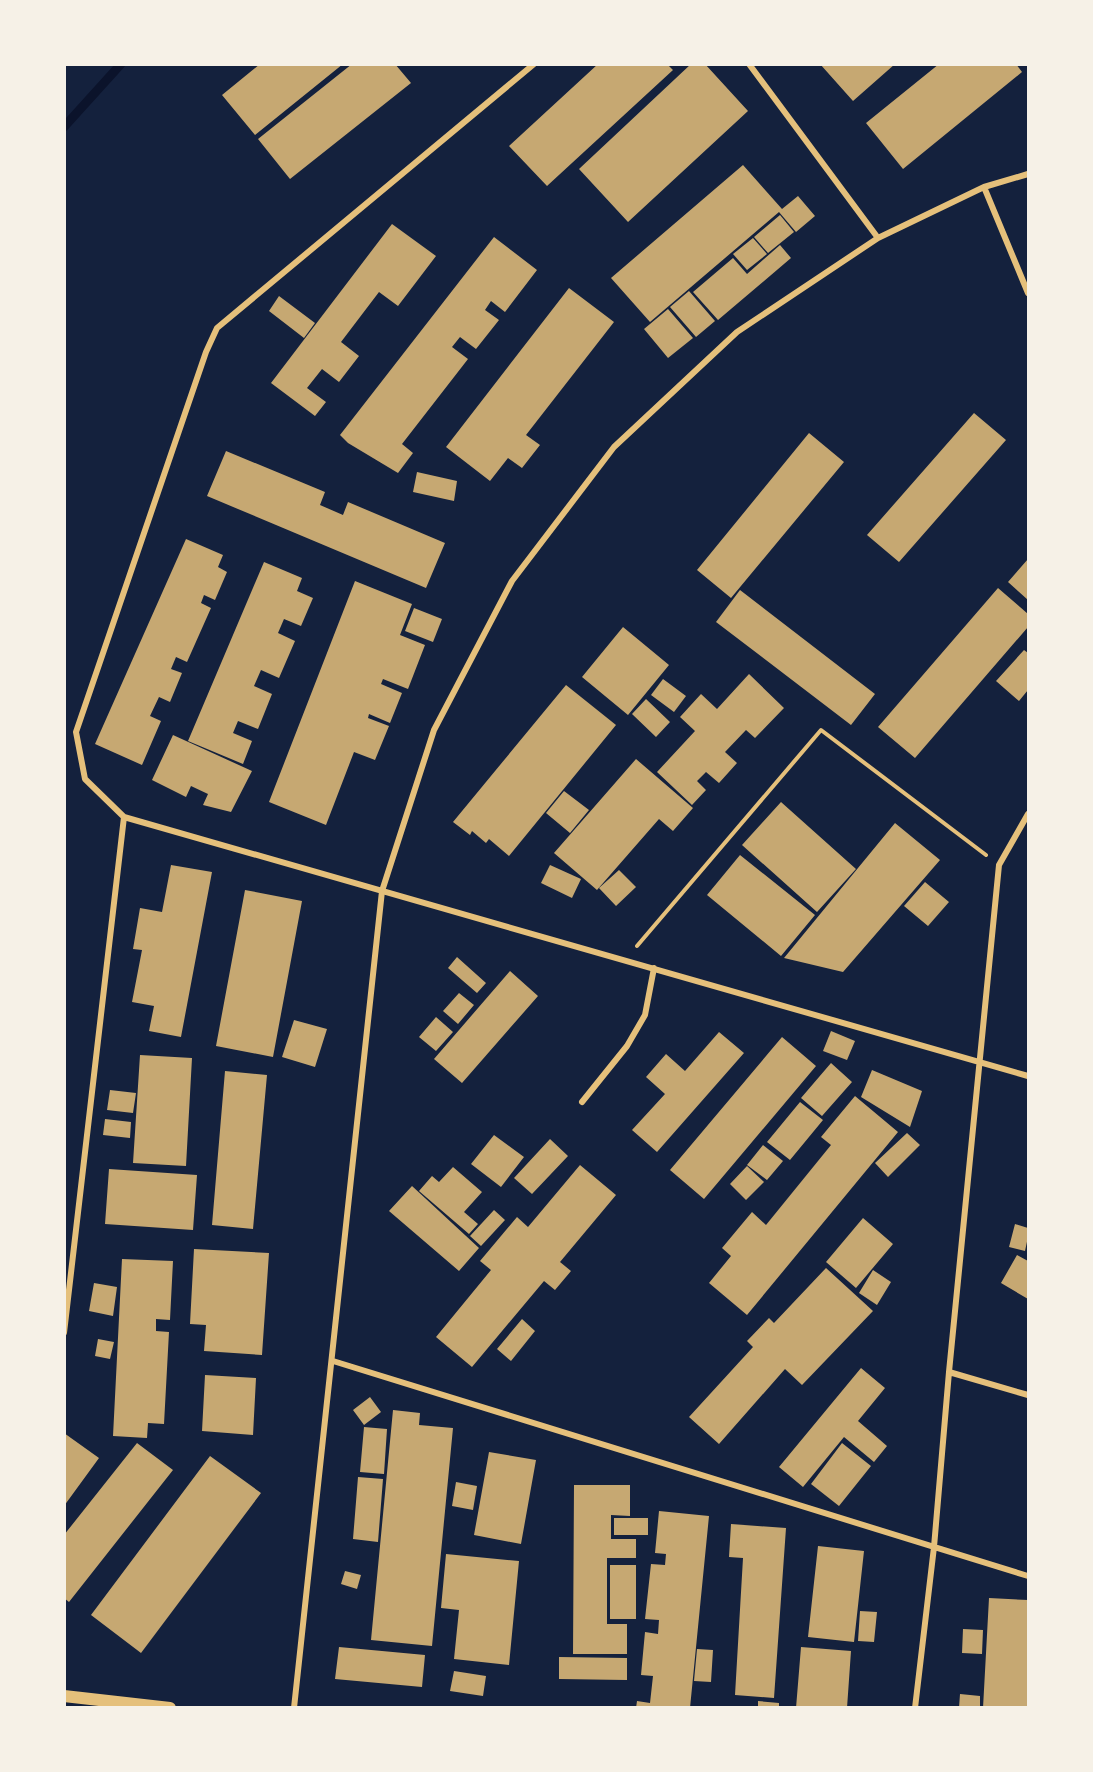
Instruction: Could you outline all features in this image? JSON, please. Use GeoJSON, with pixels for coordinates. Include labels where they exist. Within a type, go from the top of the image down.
{"type":"FeatureCollection","features":[{"type":"Feature","properties":{"kind":"main road"},"geometry":{"type":"LineString","coordinates":[[64,1696],[170,1707]]}},
{"type":"Feature","properties":{"kind":"street"},"geometry":{"type":"LineString","coordinates":[[534,64],[218,328],[206,352],[75,732],[85,779],[124,818],[1029,1076]]}},
{"type":"Feature","properties":{"kind":"street"},"geometry":{"type":"LineString","coordinates":[[749,64],[878,238]]}},
{"type":"Feature","properties":{"kind":"street"},"geometry":{"type":"LineString","coordinates":[[294,1707],[382,891],[434,730],[518,572],[614,447],[737,332],[878,238],[984,187],[1029,174]]}},
{"type":"Feature","properties":{"kind":"street"},"geometry":{"type":"LineString","coordinates":[[984,187],[1029,293]]}},
{"type":"Feature","properties":{"kind":"street"},"geometry":{"type":"LineString","coordinates":[[915,1707],[934,1546],[999,865],[1029,814]]}},
{"type":"Feature","properties":{"kind":"street"},"geometry":{"type":"LineString","coordinates":[[64,1333],[124,818]]}},
{"type":"Feature","properties":{"kind":"street"},"geometry":{"type":"LineString","coordinates":[[582,1102],[627,1046],[645,1015],[654,968]]}},
{"type":"Feature","properties":{"kind":"street"},"geometry":{"type":"LineString","coordinates":[[333,1361],[1029,1576]]}},
{"type":"Feature","properties":{"kind":"street"},"geometry":{"type":"LineString","coordinates":[[949,1371],[1029,1395]]}},
{"type":"Feature","properties":{"kind":"path"},"geometry":{"type":"LineString","coordinates":[[625,960],[820,730],[999,865]]}},
{"type":"Feature","properties":{"kind":"building"},"geometry":{"type":"Polygon","coordinates":[[[260,64],[343,64],[255,135],[222,95],[260,64]]]}},
{"type":"Feature","properties":{"kind":"building"},"geometry":{"type":"Polygon","coordinates":[[[352,64],[395,64],[411,83],[290,179],[258,139],[352,64]]]}},
{"type":"Feature","properties":{"kind":"building"},"geometry":{"type":"Polygon","coordinates":[[[598,64],[667,64],[673,70],[547,186],[509,146],[598,64]]]}},
{"type":"Feature","properties":{"kind":"building"},"geometry":{"type":"Polygon","coordinates":[[[691,64],[705,64],[748,111],[628,222],[579,169],[691,64]]]}},
{"type":"Feature","properties":{"kind":"building"},"geometry":{"type":"Polygon","coordinates":[[[820,64],[895,64],[853,101],[820,64]]]}},
{"type":"Feature","properties":{"kind":"building"},"geometry":{"type":"Polygon","coordinates":[[[939,64],[1016,64],[1022,72],[903,169],[866,123],[939,64]]]}},
{"type":"Feature","properties":{"kind":"building"},"geometry":{"type":"Polygon","coordinates":[[[743,165],[782,209],[798,196],[815,216],[796,232],[779,212],[650,322],[611,278],[743,165]]]}},
{"type":"Feature","properties":{"kind":"building"},"geometry":{"type":"Polygon","coordinates":[[[780,215],[794,232],[768,253],[754,237],[780,215]]]}},
{"type":"Feature","properties":{"kind":"building"},"geometry":{"type":"Polygon","coordinates":[[[392,224],[436,256],[398,306],[379,292],[341,342],[359,356],[339,382],[322,369],[307,388],[326,402],[315,416],[271,383],[392,224]]]}},
{"type":"Feature","properties":{"kind":"building"},"geometry":{"type":"Polygon","coordinates":[[[494,237],[537,270],[505,312],[491,301],[485,310],[499,320],[476,349],[460,337],[452,347],[468,359],[402,444],[413,453],[398,473],[348,443],[340,435],[494,237]]]}},
{"type":"Feature","properties":{"kind":"building"},"geometry":{"type":"Polygon","coordinates":[[[753,238],[767,254],[747,270],[733,254],[753,238]]]}},
{"type":"Feature","properties":{"kind":"building"},"geometry":{"type":"Polygon","coordinates":[[[780,245],[791,258],[718,320],[693,292],[733,258],[747,274],[780,245]]]}},
{"type":"Feature","properties":{"kind":"building"},"geometry":{"type":"Polygon","coordinates":[[[569,288],[614,322],[526,435],[540,445],[522,468],[508,458],[490,481],[446,447],[569,288]]]}},
{"type":"Feature","properties":{"kind":"building"},"geometry":{"type":"Polygon","coordinates":[[[689,291],[715,321],[696,337],[670,307],[689,291]]]}},
{"type":"Feature","properties":{"kind":"building"},"geometry":{"type":"Polygon","coordinates":[[[279,296],[315,323],[304,338],[269,311],[279,296]]]}},
{"type":"Feature","properties":{"kind":"building"},"geometry":{"type":"Polygon","coordinates":[[[668,309],[693,338],[668,358],[644,329],[668,309]]]}},
{"type":"Feature","properties":{"kind":"building"},"geometry":{"type":"Polygon","coordinates":[[[974,413],[1006,440],[899,562],[867,535],[974,413]]]}},
{"type":"Feature","properties":{"kind":"building"},"geometry":{"type":"Polygon","coordinates":[[[809,433],[844,462],[731,598],[697,570],[809,433]]]}},
{"type":"Feature","properties":{"kind":"building"},"geometry":{"type":"Polygon","coordinates":[[[226,451],[325,492],[320,505],[343,515],[348,502],[445,543],[426,588],[207,496],[226,451]]]}},
{"type":"Feature","properties":{"kind":"building"},"geometry":{"type":"Polygon","coordinates":[[[417,472],[457,481],[454,501],[413,492],[417,472]]]}},
{"type":"Feature","properties":{"kind":"building"},"geometry":{"type":"Polygon","coordinates":[[[186,539],[223,555],[218,567],[227,572],[215,600],[204,595],[201,603],[211,608],[187,662],[176,657],[171,669],[182,673],[170,702],[159,697],[150,716],[161,721],[142,765],[95,744],[186,539]]]}},
{"type":"Feature","properties":{"kind":"building"},"geometry":{"type":"Polygon","coordinates":[[[1028,559],[1028,600],[1008,582],[1028,559]]]}},
{"type":"Feature","properties":{"kind":"building"},"geometry":{"type":"Polygon","coordinates":[[[264,562],[302,578],[297,591],[313,598],[301,626],[284,619],[278,633],[295,641],[279,678],[261,670],[254,686],[272,694],[258,729],[238,721],[233,733],[252,741],[243,764],[188,741],[264,562]]]}},
{"type":"Feature","properties":{"kind":"building"},"geometry":{"type":"Polygon","coordinates":[[[355,581],[412,604],[400,635],[425,645],[408,689],[383,679],[381,684],[402,693],[390,723],[369,714],[368,718],[389,726],[375,760],[354,752],[326,825],[269,802],[355,581]]]}},
{"type":"Feature","properties":{"kind":"building"},"geometry":{"type":"Polygon","coordinates":[[[998,588],[1028,614],[1028,627],[915,758],[878,727],[998,588]]]}},
{"type":"Feature","properties":{"kind":"building"},"geometry":{"type":"Polygon","coordinates":[[[740,590],[875,694],[851,725],[716,622],[740,590]]]}},
{"type":"Feature","properties":{"kind":"building"},"geometry":{"type":"Polygon","coordinates":[[[414,608],[442,619],[433,642],[405,631],[414,608]]]}},
{"type":"Feature","properties":{"kind":"building"},"geometry":{"type":"Polygon","coordinates":[[[623,627],[669,665],[628,715],[582,677],[623,627]]]}},
{"type":"Feature","properties":{"kind":"building"},"geometry":{"type":"Polygon","coordinates":[[[1024,650],[1028,653],[1028,690],[1019,701],[996,681],[1024,650]]]}},
{"type":"Feature","properties":{"kind":"building"},"geometry":{"type":"Polygon","coordinates":[[[749,674],[784,708],[755,738],[746,730],[725,752],[737,763],[719,783],[706,772],[697,781],[706,790],[692,805],[657,772],[695,731],[680,717],[701,694],[717,709],[749,674]]]}},
{"type":"Feature","properties":{"kind":"building"},"geometry":{"type":"Polygon","coordinates":[[[663,679],[686,696],[674,712],[651,695],[663,679]]]}},
{"type":"Feature","properties":{"kind":"building"},"geometry":{"type":"Polygon","coordinates":[[[566,685],[616,725],[509,856],[489,839],[486,843],[472,831],[470,835],[453,822],[566,685]]]}},
{"type":"Feature","properties":{"kind":"building"},"geometry":{"type":"Polygon","coordinates":[[[646,699],[670,722],[656,737],[632,714],[646,699]]]}},
{"type":"Feature","properties":{"kind":"building"},"geometry":{"type":"Polygon","coordinates":[[[173,735],[252,771],[231,812],[203,805],[208,794],[191,786],[186,797],[152,780],[173,735]]]}},
{"type":"Feature","properties":{"kind":"building"},"geometry":{"type":"Polygon","coordinates":[[[636,759],[693,808],[673,831],[659,819],[597,890],[554,853],[636,759]]]}},
{"type":"Feature","properties":{"kind":"building"},"geometry":{"type":"Polygon","coordinates":[[[564,791],[589,810],[570,833],[546,813],[564,791]]]}},
{"type":"Feature","properties":{"kind":"building"},"geometry":{"type":"Polygon","coordinates":[[[781,802],[856,869],[817,912],[742,845],[781,802]]]}},
{"type":"Feature","properties":{"kind":"building"},"geometry":{"type":"Polygon","coordinates":[[[895,823],[940,860],[843,972],[784,958],[895,823]]]}},
{"type":"Feature","properties":{"kind":"building"},"geometry":{"type":"Polygon","coordinates":[[[740,855],[815,915],[781,956],[707,895],[740,855]]]}},
{"type":"Feature","properties":{"kind":"building"},"geometry":{"type":"Polygon","coordinates":[[[171,865],[212,872],[181,1037],[149,1031],[154,1006],[132,1002],[142,950],[133,949],[140,908],[162,912],[171,865]]]}},
{"type":"Feature","properties":{"kind":"building"},"geometry":{"type":"Polygon","coordinates":[[[550,865],[581,879],[572,898],[541,883],[550,865]]]}},
{"type":"Feature","properties":{"kind":"building"},"geometry":{"type":"Polygon","coordinates":[[[619,870],[636,887],[616,906],[599,888],[619,870]]]}},
{"type":"Feature","properties":{"kind":"building"},"geometry":{"type":"Polygon","coordinates":[[[925,882],[949,902],[928,926],[904,906],[925,882]]]}},
{"type":"Feature","properties":{"kind":"building"},"geometry":{"type":"Polygon","coordinates":[[[245,890],[302,901],[273,1057],[216,1046],[245,890]]]}},
{"type":"Feature","properties":{"kind":"building"},"geometry":{"type":"Polygon","coordinates":[[[457,957],[486,983],[477,993],[448,968],[457,957]]]}},
{"type":"Feature","properties":{"kind":"building"},"geometry":{"type":"Polygon","coordinates":[[[510,971],[538,996],[462,1083],[434,1059],[510,971]]]}},
{"type":"Feature","properties":{"kind":"building"},"geometry":{"type":"Polygon","coordinates":[[[459,993],[474,1005],[458,1024],[443,1011],[459,993]]]}},
{"type":"Feature","properties":{"kind":"building"},"geometry":{"type":"Polygon","coordinates":[[[436,1017],[453,1032],[436,1051],[419,1037],[436,1017]]]}},
{"type":"Feature","properties":{"kind":"building"},"geometry":{"type":"Polygon","coordinates":[[[294,1020],[327,1029],[315,1067],[282,1057],[294,1020]]]}},
{"type":"Feature","properties":{"kind":"building"},"geometry":{"type":"Polygon","coordinates":[[[831,1031],[855,1041],[847,1060],[823,1051],[831,1031]]]}},
{"type":"Feature","properties":{"kind":"building"},"geometry":{"type":"Polygon","coordinates":[[[719,1032],[744,1053],[657,1152],[632,1130],[665,1094],[646,1077],[666,1054],[685,1071],[719,1032]]]}},
{"type":"Feature","properties":{"kind":"building"},"geometry":{"type":"Polygon","coordinates":[[[782,1037],[816,1066],[704,1199],[670,1170],[782,1037]]]}},
{"type":"Feature","properties":{"kind":"building"},"geometry":{"type":"Polygon","coordinates":[[[140,1055],[192,1058],[186,1166],[133,1163],[140,1055]]]}},
{"type":"Feature","properties":{"kind":"building"},"geometry":{"type":"Polygon","coordinates":[[[831,1063],[852,1082],[822,1116],[801,1098],[831,1063]]]}},
{"type":"Feature","properties":{"kind":"building"},"geometry":{"type":"Polygon","coordinates":[[[872,1070],[922,1091],[910,1127],[861,1097],[872,1070]]]}},
{"type":"Feature","properties":{"kind":"building"},"geometry":{"type":"Polygon","coordinates":[[[225,1071],[267,1075],[253,1229],[212,1225],[225,1071]]]}},
{"type":"Feature","properties":{"kind":"building"},"geometry":{"type":"Polygon","coordinates":[[[110,1090],[136,1093],[133,1113],[107,1110],[110,1090]]]}},
{"type":"Feature","properties":{"kind":"building"},"geometry":{"type":"Polygon","coordinates":[[[855,1096],[898,1132],[747,1315],[709,1283],[731,1256],[722,1248],[752,1212],[766,1225],[831,1145],[821,1137],[855,1096]]]}},
{"type":"Feature","properties":{"kind":"building"},"geometry":{"type":"Polygon","coordinates":[[[800,1102],[823,1120],[790,1160],[767,1142],[800,1102]]]}},
{"type":"Feature","properties":{"kind":"building"},"geometry":{"type":"Polygon","coordinates":[[[105,1119],[131,1122],[130,1138],[103,1135],[105,1119]]]}},
{"type":"Feature","properties":{"kind":"building"},"geometry":{"type":"Polygon","coordinates":[[[907,1133],[920,1145],[888,1177],[875,1163],[907,1133]]]}},
{"type":"Feature","properties":{"kind":"building"},"geometry":{"type":"Polygon","coordinates":[[[494,1135],[524,1157],[501,1187],[471,1164],[494,1135]]]}},
{"type":"Feature","properties":{"kind":"building"},"geometry":{"type":"Polygon","coordinates":[[[550,1139],[568,1156],[532,1194],[514,1178],[550,1139]]]}},
{"type":"Feature","properties":{"kind":"building"},"geometry":{"type":"Polygon","coordinates":[[[763,1145],[783,1161],[767,1180],[747,1165],[763,1145]]]}},
{"type":"Feature","properties":{"kind":"building"},"geometry":{"type":"Polygon","coordinates":[[[580,1165],[616,1195],[560,1262],[571,1271],[555,1290],[544,1281],[472,1367],[436,1337],[491,1270],[480,1261],[517,1217],[528,1227],[580,1165]]]}},
{"type":"Feature","properties":{"kind":"building"},"geometry":{"type":"Polygon","coordinates":[[[747,1166],[764,1182],[746,1200],[730,1184],[747,1166]]]}},
{"type":"Feature","properties":{"kind":"building"},"geometry":{"type":"Polygon","coordinates":[[[453,1167],[482,1192],[464,1212],[478,1224],[469,1234],[419,1191],[432,1176],[439,1182],[453,1167]]]}},
{"type":"Feature","properties":{"kind":"building"},"geometry":{"type":"Polygon","coordinates":[[[109,1169],[197,1175],[193,1230],[105,1224],[109,1169]]]}},
{"type":"Feature","properties":{"kind":"building"},"geometry":{"type":"Polygon","coordinates":[[[412,1186],[479,1248],[459,1271],[389,1211],[412,1186]]]}},
{"type":"Feature","properties":{"kind":"building"},"geometry":{"type":"Polygon","coordinates":[[[494,1210],[505,1220],[481,1246],[470,1236],[494,1210]]]}},
{"type":"Feature","properties":{"kind":"building"},"geometry":{"type":"Polygon","coordinates":[[[863,1218],[893,1244],[856,1288],[826,1262],[863,1218]]]}},
{"type":"Feature","properties":{"kind":"building"},"geometry":{"type":"Polygon","coordinates":[[[1015,1224],[1028,1228],[1025,1251],[1009,1247],[1015,1224]]]}},
{"type":"Feature","properties":{"kind":"building"},"geometry":{"type":"Polygon","coordinates":[[[194,1249],[269,1253],[262,1355],[204,1351],[206,1325],[190,1324],[194,1249]]]}},
{"type":"Feature","properties":{"kind":"building"},"geometry":{"type":"Polygon","coordinates":[[[1017,1255],[1028,1261],[1028,1299],[1001,1283],[1017,1255]]]}},
{"type":"Feature","properties":{"kind":"building"},"geometry":{"type":"Polygon","coordinates":[[[122,1259],[173,1261],[170,1320],[156,1319],[156,1331],[169,1332],[164,1424],[148,1423],[147,1438],[113,1436],[122,1259]]]}},
{"type":"Feature","properties":{"kind":"building"},"geometry":{"type":"Polygon","coordinates":[[[826,1268],[873,1311],[802,1385],[785,1369],[719,1444],[689,1417],[753,1347],[747,1341],[769,1318],[774,1323],[826,1268]]]}},
{"type":"Feature","properties":{"kind":"building"},"geometry":{"type":"Polygon","coordinates":[[[873,1270],[891,1282],[877,1305],[859,1293],[873,1270]]]}},
{"type":"Feature","properties":{"kind":"building"},"geometry":{"type":"Polygon","coordinates":[[[94,1283],[117,1287],[113,1316],[89,1311],[94,1283]]]}},
{"type":"Feature","properties":{"kind":"building"},"geometry":{"type":"Polygon","coordinates":[[[522,1319],[535,1331],[511,1361],[497,1349],[522,1319]]]}},
{"type":"Feature","properties":{"kind":"building"},"geometry":{"type":"Polygon","coordinates":[[[98,1339],[114,1342],[110,1359],[95,1356],[98,1339]]]}},
{"type":"Feature","properties":{"kind":"building"},"geometry":{"type":"Polygon","coordinates":[[[861,1368],[885,1388],[858,1421],[887,1446],[874,1462],[844,1437],[803,1487],[779,1467],[861,1368]]]}},
{"type":"Feature","properties":{"kind":"building"},"geometry":{"type":"Polygon","coordinates":[[[205,1375],[256,1378],[253,1435],[202,1431],[205,1375]]]}},
{"type":"Feature","properties":{"kind":"building"},"geometry":{"type":"Polygon","coordinates":[[[370,1397],[381,1412],[364,1425],[353,1410],[370,1397]]]}},
{"type":"Feature","properties":{"kind":"building"},"geometry":{"type":"Polygon","coordinates":[[[393,1410],[420,1413],[419,1425],[453,1428],[432,1646],[371,1640],[393,1410]]]}},
{"type":"Feature","properties":{"kind":"building"},"geometry":{"type":"Polygon","coordinates":[[[364,1427],[387,1429],[384,1474],[360,1472],[364,1427]]]}},
{"type":"Feature","properties":{"kind":"building"},"geometry":{"type":"Polygon","coordinates":[[[64,1433],[99,1458],[64,1506],[64,1433]]]}},
{"type":"Feature","properties":{"kind":"building"},"geometry":{"type":"Polygon","coordinates":[[[137,1443],[173,1470],[69,1602],[64,1598],[64,1535],[137,1443]]]}},
{"type":"Feature","properties":{"kind":"building"},"geometry":{"type":"Polygon","coordinates":[[[842,1443],[871,1466],[839,1506],[811,1484],[842,1443]]]}},
{"type":"Feature","properties":{"kind":"building"},"geometry":{"type":"Polygon","coordinates":[[[489,1452],[536,1460],[521,1544],[474,1535],[489,1452]]]}},
{"type":"Feature","properties":{"kind":"building"},"geometry":{"type":"Polygon","coordinates":[[[210,1456],[261,1493],[141,1653],[91,1615],[210,1456]]]}},
{"type":"Feature","properties":{"kind":"building"},"geometry":{"type":"Polygon","coordinates":[[[358,1477],[383,1479],[378,1542],[353,1539],[358,1477]]]}},
{"type":"Feature","properties":{"kind":"building"},"geometry":{"type":"Polygon","coordinates":[[[456,1482],[477,1486],[473,1510],[452,1506],[456,1482]]]}},
{"type":"Feature","properties":{"kind":"building"},"geometry":{"type":"Polygon","coordinates":[[[574,1485],[630,1485],[630,1516],[611,1515],[611,1539],[636,1539],[636,1558],[607,1558],[607,1624],[627,1624],[627,1654],[573,1654],[574,1485]]]}},
{"type":"Feature","properties":{"kind":"building"},"geometry":{"type":"Polygon","coordinates":[[[659,1511],[709,1516],[690,1708],[636,1708],[637,1701],[650,1703],[653,1676],[641,1675],[645,1632],[658,1634],[659,1620],[645,1619],[651,1564],[665,1565],[666,1554],[655,1553],[659,1511]]]}},
{"type":"Feature","properties":{"kind":"building"},"geometry":{"type":"Polygon","coordinates":[[[614,1518],[648,1518],[648,1535],[614,1535],[614,1518]]]}},
{"type":"Feature","properties":{"kind":"building"},"geometry":{"type":"Polygon","coordinates":[[[731,1524],[786,1528],[774,1698],[735,1695],[743,1558],[729,1557],[731,1524]]]}},
{"type":"Feature","properties":{"kind":"building"},"geometry":{"type":"Polygon","coordinates":[[[818,1546],[864,1551],[854,1642],[808,1637],[818,1546]]]}},
{"type":"Feature","properties":{"kind":"building"},"geometry":{"type":"Polygon","coordinates":[[[446,1554],[519,1561],[509,1665],[454,1659],[459,1610],[441,1608],[446,1554]]]}},
{"type":"Feature","properties":{"kind":"building"},"geometry":{"type":"Polygon","coordinates":[[[610,1565],[636,1565],[636,1619],[610,1619],[610,1565]]]}},
{"type":"Feature","properties":{"kind":"building"},"geometry":{"type":"Polygon","coordinates":[[[345,1571],[361,1575],[357,1589],[341,1584],[345,1571]]]}},
{"type":"Feature","properties":{"kind":"building"},"geometry":{"type":"Polygon","coordinates":[[[989,1598],[1028,1600],[1028,1708],[983,1708],[989,1598]]]}},
{"type":"Feature","properties":{"kind":"building"},"geometry":{"type":"Polygon","coordinates":[[[860,1611],[877,1612],[874,1642],[858,1641],[860,1611]]]}},
{"type":"Feature","properties":{"kind":"building"},"geometry":{"type":"Polygon","coordinates":[[[963,1629],[983,1630],[982,1654],[962,1653],[963,1629]]]}},
{"type":"Feature","properties":{"kind":"building"},"geometry":{"type":"Polygon","coordinates":[[[339,1647],[425,1655],[422,1687],[335,1679],[339,1647]]]}},
{"type":"Feature","properties":{"kind":"building"},"geometry":{"type":"Polygon","coordinates":[[[801,1647],[851,1651],[847,1708],[796,1708],[801,1647]]]}},
{"type":"Feature","properties":{"kind":"building"},"geometry":{"type":"Polygon","coordinates":[[[697,1649],[713,1650],[711,1682],[694,1681],[697,1649]]]}},
{"type":"Feature","properties":{"kind":"building"},"geometry":{"type":"Polygon","coordinates":[[[559,1657],[627,1658],[627,1680],[559,1679],[559,1657]]]}},
{"type":"Feature","properties":{"kind":"building"},"geometry":{"type":"Polygon","coordinates":[[[454,1671],[486,1676],[483,1696],[450,1691],[454,1671]]]}},
{"type":"Feature","properties":{"kind":"building"},"geometry":{"type":"Polygon","coordinates":[[[960,1694],[980,1696],[980,1708],[959,1708],[960,1694]]]}},
{"type":"Feature","properties":{"kind":"building"},"geometry":{"type":"Polygon","coordinates":[[[758,1701],[779,1703],[779,1708],[758,1708],[758,1701]]]}},
{"type":"Feature","properties":{"kind":"waterway"},"geometry":{"type":"LineString","coordinates":[[64,127],[121,64]]}}]}
